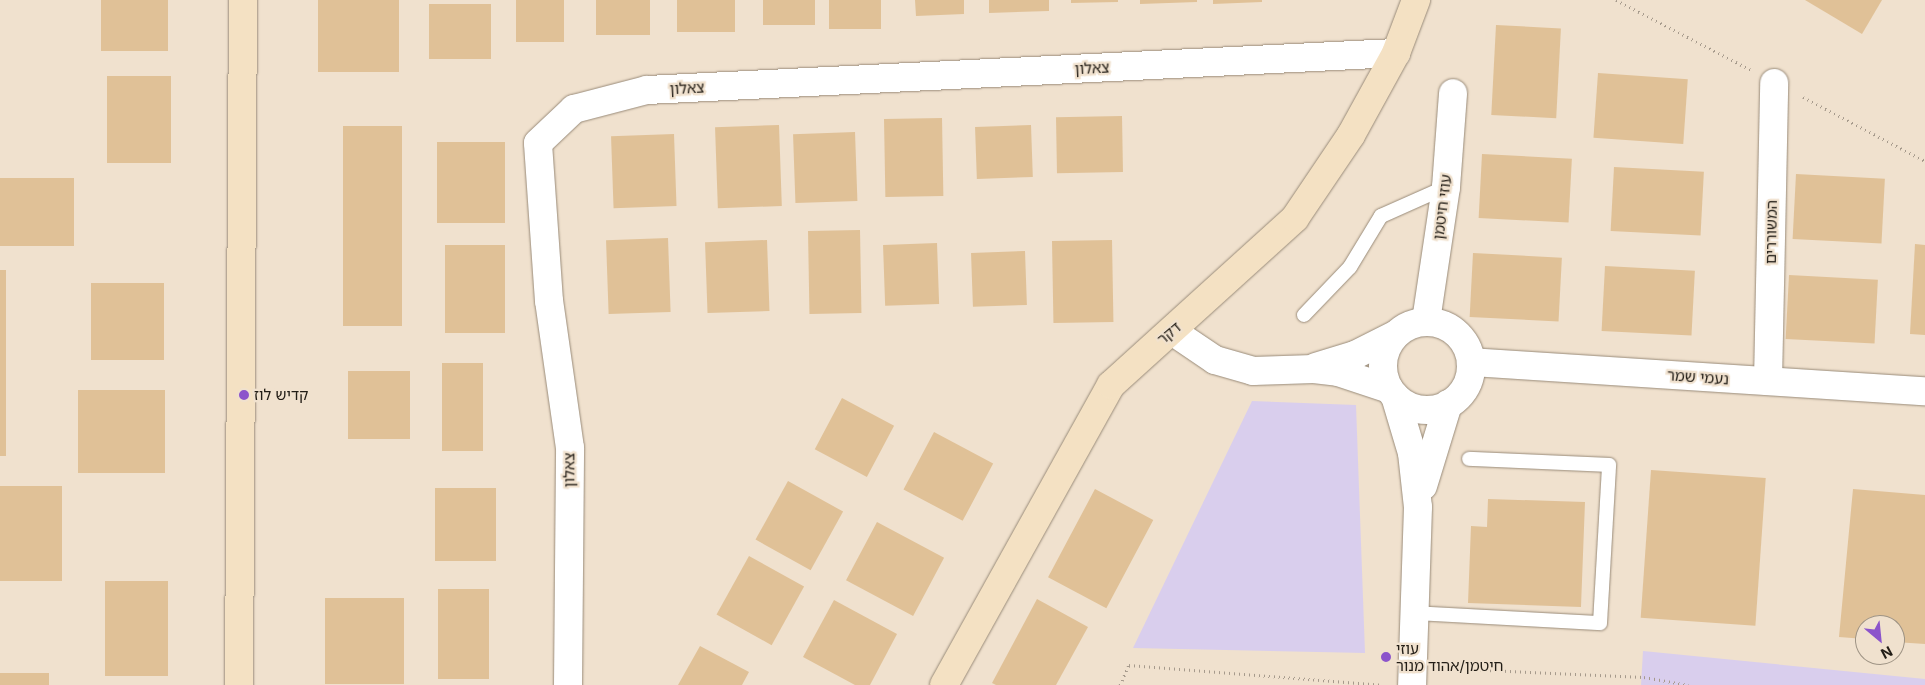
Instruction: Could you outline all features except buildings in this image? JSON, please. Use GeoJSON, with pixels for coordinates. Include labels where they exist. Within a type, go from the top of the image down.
{"type":"FeatureCollection","features":[{"type":"Feature","properties":{"kind":"street"},"geometry":{"type":"LineString","coordinates":[[239,685],[243,0]]}},
{"type":"Feature","properties":{"kind":"street","name":"דקר"},"geometry":{"type":"LineString","coordinates":[[944,685],[1111,385],[1296,218],[1351,134],[1396,53],[1416,0]]}},
{"type":"Feature","properties":{"kind":"street","name":"צאלון"},"geometry":{"type":"LineString","coordinates":[[568,685],[570,448],[549,301],[538,142],[574,109],[647,90],[1396,53]]}},
{"type":"Feature","properties":{"kind":"street","name":"המשוררים"},"geometry":{"type":"LineString","coordinates":[[1768,381],[1774,82]]}},
{"type":"Feature","properties":{"kind":"street","name":"עוזי חיטמן"},"geometry":{"type":"LineString","coordinates":[[1426,321],[1446,187],[1453,93]]}},
{"type":"Feature","properties":{"kind":"street"},"geometry":{"type":"LineString","coordinates":[[1172,331],[1215,360],[1253,371],[1308,369],[1338,372],[1392,392],[1411,407],[1424,410],[1448,404],[1463,391],[1470,377],[1472,362],[1468,349],[1456,333],[1439,323],[1426,321],[1412,324],[1396,335],[1355,356],[1308,369]]}},
{"type":"Feature","properties":{"kind":"street"},"geometry":{"type":"LineString","coordinates":[[1396,335],[1384,355],[1382,368],[1412,453],[1418,507],[1413,676]]}},
{"type":"Feature","properties":{"kind":"street","name":"נעמי שמר"},"geometry":{"type":"LineString","coordinates":[[1472,362],[1925,391]]}},
{"type":"Feature","properties":{"kind":"street"},"geometry":{"type":"LineString","coordinates":[[1418,507],[1426,470],[1448,404]]}},
{"type":"Feature","properties":{"kind":"lane"},"geometry":{"type":"LineString","coordinates":[[1304,315],[1350,268],[1381,216],[1446,187]]}},
{"type":"Feature","properties":{"kind":"lane"},"geometry":{"type":"LineString","coordinates":[[1414,613],[1600,623],[1609,465],[1469,459]]}},
{"type":"Feature","properties":{"kind":"path"},"geometry":{"type":"LineString","coordinates":[[1120,685],[1129,665],[1382,685]]}},
{"type":"Feature","properties":{"kind":"path"},"geometry":{"type":"LineString","coordinates":[[1413,676],[1644,677],[1688,685]]}},
{"type":"Feature","properties":{"kind":"shaded area"},"geometry":{"type":"Polygon","coordinates":[[[1252,401],[1356,405],[1365,653],[1133,648],[1252,401]]]}},
{"type":"Feature","properties":{"kind":"shaded area"},"geometry":{"type":"Polygon","coordinates":[[[1643,651],[1925,679],[1925,685],[1641,685],[1643,651]]]}},
{"type":"Feature","properties":{"kind":"place","name":"קדיש לוז"},"geometry":{"type":"Point","coordinates":[244,395]}},
{"type":"Feature","properties":{"kind":"place","name":"עוזי חיטמן/אהוד מנור"},"geometry":{"type":"Point","coordinates":[1386,657]}}]}
